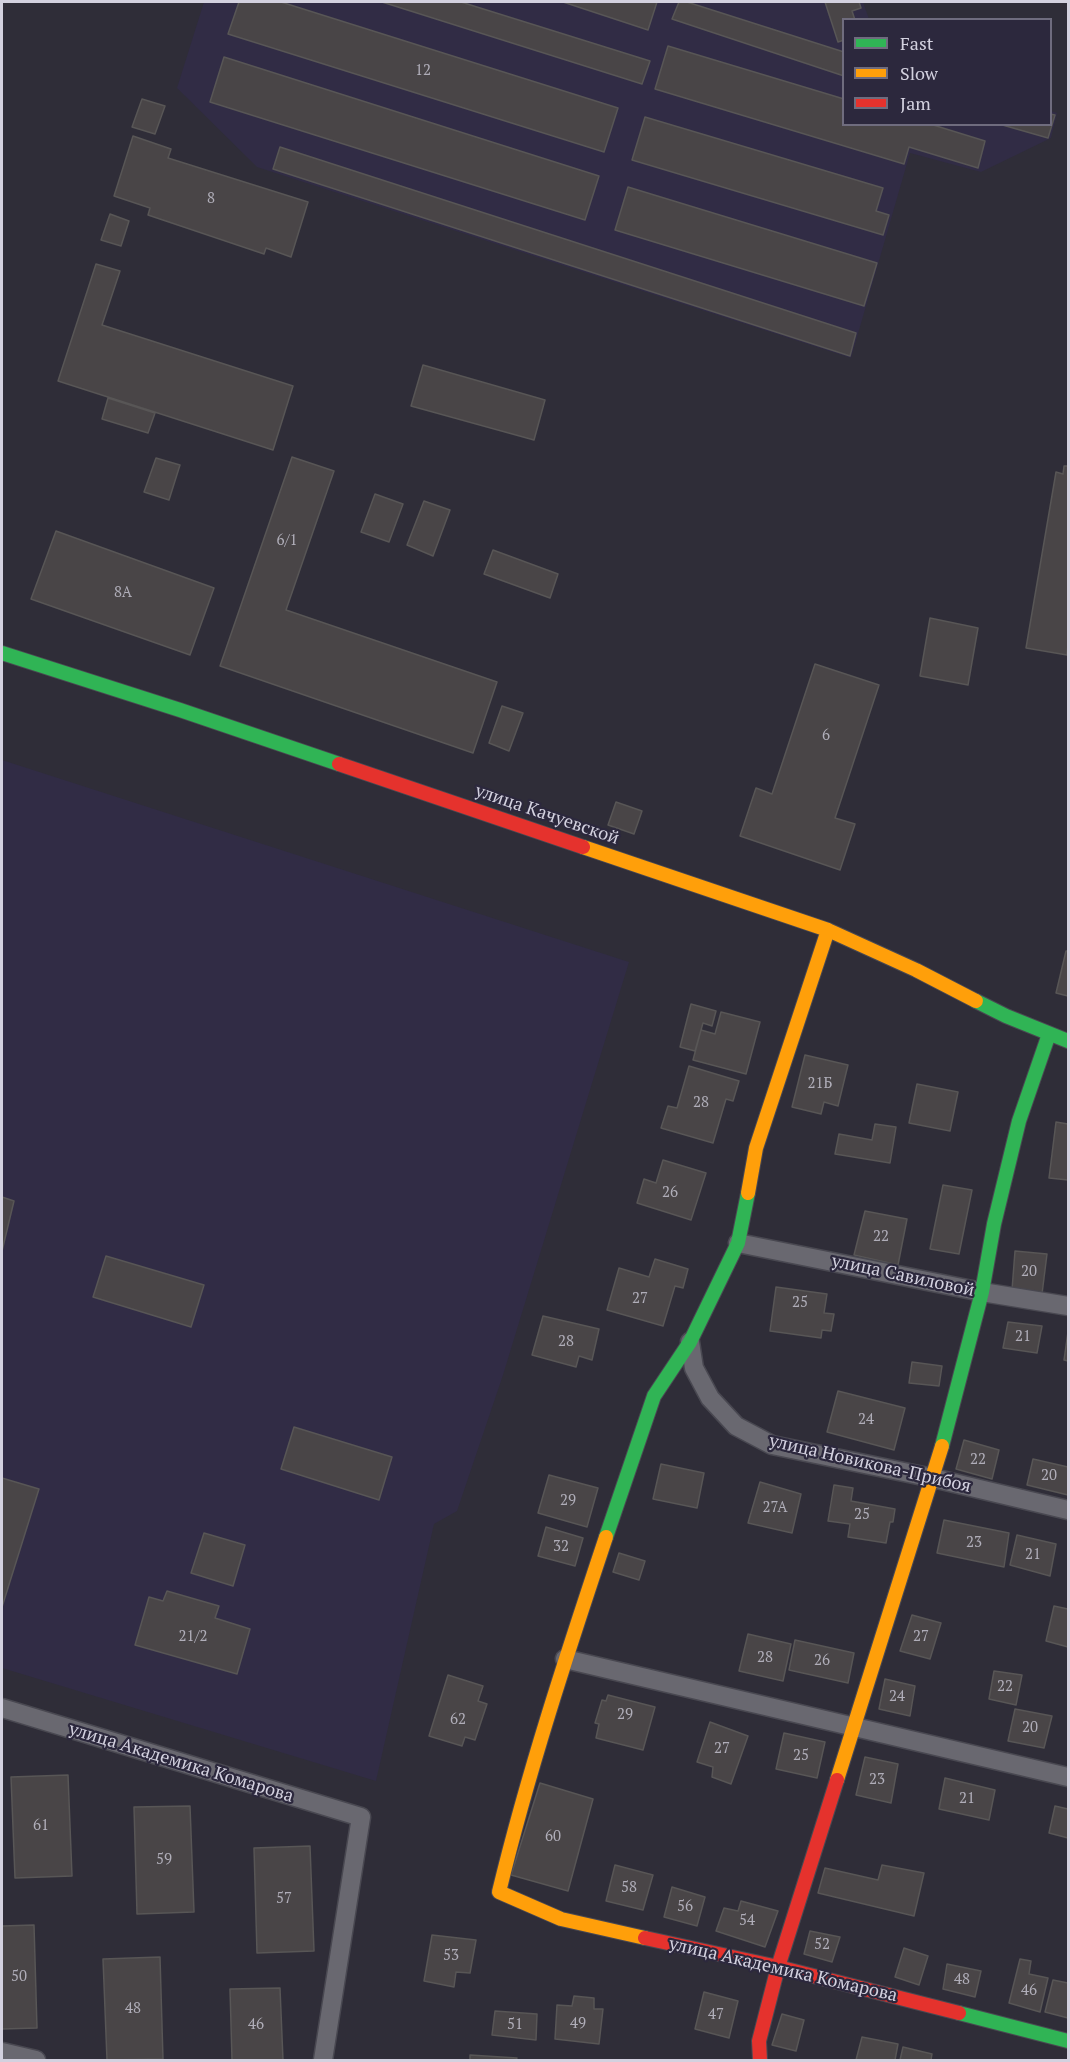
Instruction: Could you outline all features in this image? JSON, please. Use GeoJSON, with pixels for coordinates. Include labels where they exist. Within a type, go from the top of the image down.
{"type":"FeatureCollection","features":[{"type":"Feature","properties":{"kind":"street","name":"улица Качуевской"},"geometry":{"type":"LineString","coordinates":[[2,654],[180,710],[828,930],[916,970],[1006,1016],[1068,1041]]}},
{"type":"Feature","properties":{"kind":"street"},"geometry":{"type":"LineString","coordinates":[[828,930],[756,1148],[738,1243],[690,1342],[654,1396],[565,1659],[1068,1777]]}},
{"type":"Feature","properties":{"kind":"street"},"geometry":{"type":"LineString","coordinates":[[760,2061],[759,2041],[778,1967],[933,1478],[982,1292],[994,1224],[1019,1121],[1049,1035]]}},
{"type":"Feature","properties":{"kind":"street","name":"улица Савиловой"},"geometry":{"type":"LineString","coordinates":[[738,1243],[982,1292],[1068,1306]]}},
{"type":"Feature","properties":{"kind":"street","name":"улица Новикова-Прибоя"},"geometry":{"type":"LineString","coordinates":[[690,1342],[694,1368],[710,1398],[736,1426],[772,1445],[933,1478],[1068,1510]]}},
{"type":"Feature","properties":{"kind":"street","name":"улица Академика Комарова"},"geometry":{"type":"LineString","coordinates":[[565,1659],[519,1814],[499,1892],[561,1918],[778,1967],[1068,2041]]}},
{"type":"Feature","properties":{"kind":"street","name":"улица Академика Комарова"},"geometry":{"type":"LineString","coordinates":[[2,1708],[361,1817],[323,2061]]}},
{"type":"Feature","properties":{"kind":"street"},"geometry":{"type":"LineString","coordinates":[[2,2052],[36,2061]]}},
{"type":"Feature","properties":{"kind":"shaded area"},"geometry":{"type":"Polygon","coordinates":[[[204,2],[863,2],[869,18],[842,18],[842,126],[1052,126],[1052,111],[1057,113],[1051,138],[981,172],[910,153],[851,358],[257,167],[177,88],[204,2]]]}},
{"type":"Feature","properties":{"kind":"shaded area"},"geometry":{"type":"Polygon","coordinates":[[[2,760],[629,962],[503,1375],[457,1511],[434,1524],[376,1781],[2,1668],[2,760]]]}},
{"type":"Feature","properties":{"kind":"building"},"geometry":{"type":"Polygon","coordinates":[[[239,2],[281,2],[618,108],[604,152],[228,34],[239,2]]]}},
{"type":"Feature","properties":{"kind":"building"},"geometry":{"type":"Polygon","coordinates":[[[382,2],[461,2],[650,61],[642,84],[382,2]]]}},
{"type":"Feature","properties":{"kind":"building"},"geometry":{"type":"Polygon","coordinates":[[[563,2],[657,2],[648,30],[563,2]]]}},
{"type":"Feature","properties":{"kind":"building"},"geometry":{"type":"Polygon","coordinates":[[[679,2],[687,2],[842,51],[842,75],[672,19],[679,2]]]}},
{"type":"Feature","properties":{"kind":"building"},"geometry":{"type":"Polygon","coordinates":[[[825,2],[859,2],[861,8],[852,11],[854,18],[842,18],[842,41],[838,42],[825,2]]]}},
{"type":"Feature","properties":{"kind":"building"},"geometry":{"type":"Polygon","coordinates":[[[668,46],[842,98],[842,126],[936,126],[985,141],[978,168],[909,147],[904,164],[655,89],[668,46]]]}},
{"type":"Feature","properties":{"kind":"building"},"geometry":{"type":"Polygon","coordinates":[[[224,57],[599,176],[585,220],[210,102],[224,57]]]}},
{"type":"Feature","properties":{"kind":"building"},"geometry":{"type":"Polygon","coordinates":[[[142,99],[165,106],[155,134],[132,127],[142,99]]]}},
{"type":"Feature","properties":{"kind":"building"},"geometry":{"type":"Polygon","coordinates":[[[645,117],[883,188],[876,211],[889,215],[883,235],[632,160],[645,117]]]}},
{"type":"Feature","properties":{"kind":"building"},"geometry":{"type":"Polygon","coordinates":[[[1006,126],[1052,126],[1048,138],[1006,126]]]}},
{"type":"Feature","properties":{"kind":"building"},"geometry":{"type":"Polygon","coordinates":[[[133,136],[171,149],[168,158],[308,202],[291,257],[266,248],[264,254],[148,215],[150,208],[114,196],[133,136]]]}},
{"type":"Feature","properties":{"kind":"building"},"geometry":{"type":"Polygon","coordinates":[[[280,147],[856,333],[850,356],[273,169],[280,147]]]}},
{"type":"Feature","properties":{"kind":"building"},"geometry":{"type":"Polygon","coordinates":[[[628,187],[877,263],[864,306],[615,230],[628,187]]]}},
{"type":"Feature","properties":{"kind":"building"},"geometry":{"type":"Polygon","coordinates":[[[110,214],[129,221],[121,246],[101,240],[110,214]]]}},
{"type":"Feature","properties":{"kind":"building"},"geometry":{"type":"Polygon","coordinates":[[[96,264],[120,271],[102,325],[293,386],[273,450],[58,381],[96,264]]]}},
{"type":"Feature","properties":{"kind":"building"},"geometry":{"type":"Polygon","coordinates":[[[423,365],[545,400],[534,440],[411,406],[423,365]]]}},
{"type":"Feature","properties":{"kind":"building"},"geometry":{"type":"Polygon","coordinates":[[[108,398],[155,413],[148,433],[102,419],[108,398]]]}},
{"type":"Feature","properties":{"kind":"building"},"geometry":{"type":"Polygon","coordinates":[[[292,457],[334,471],[286,610],[497,682],[473,753],[220,666],[292,457]]]}},
{"type":"Feature","properties":{"kind":"building"},"geometry":{"type":"Polygon","coordinates":[[[156,458],[180,465],[169,500],[144,492],[156,458]]]}},
{"type":"Feature","properties":{"kind":"building"},"geometry":{"type":"Polygon","coordinates":[[[1064,466],[1068,466],[1067,655],[1026,648],[1056,472],[1063,474],[1064,466]]]}},
{"type":"Feature","properties":{"kind":"building"},"geometry":{"type":"Polygon","coordinates":[[[375,494],[403,504],[389,542],[361,532],[375,494]]]}},
{"type":"Feature","properties":{"kind":"building"},"geometry":{"type":"Polygon","coordinates":[[[424,501],[450,510],[433,556],[407,545],[424,501]]]}},
{"type":"Feature","properties":{"kind":"building"},"geometry":{"type":"Polygon","coordinates":[[[56,531],[214,588],[190,655],[31,599],[56,531]]]}},
{"type":"Feature","properties":{"kind":"building"},"geometry":{"type":"Polygon","coordinates":[[[493,550],[558,574],[550,598],[484,574],[493,550]]]}},
{"type":"Feature","properties":{"kind":"building"},"geometry":{"type":"Polygon","coordinates":[[[930,618],[978,628],[968,685],[920,676],[930,618]]]}},
{"type":"Feature","properties":{"kind":"building"},"geometry":{"type":"Polygon","coordinates":[[[815,664],[879,685],[835,818],[855,824],[840,870],[740,836],[756,788],[772,794],[815,664]]]}},
{"type":"Feature","properties":{"kind":"building"},"geometry":{"type":"Polygon","coordinates":[[[502,706],[523,713],[509,751],[489,743],[502,706]]]}},
{"type":"Feature","properties":{"kind":"building"},"geometry":{"type":"Polygon","coordinates":[[[616,802],[642,811],[634,834],[608,825],[616,802]]]}},
{"type":"Feature","properties":{"kind":"building"},"geometry":{"type":"Polygon","coordinates":[[[1066,951],[1068,951],[1068,996],[1056,993],[1066,951]]]}},
{"type":"Feature","properties":{"kind":"building"},"geometry":{"type":"Polygon","coordinates":[[[691,1004],[716,1011],[712,1026],[703,1023],[695,1051],[680,1047],[691,1004]]]}},
{"type":"Feature","properties":{"kind":"building"},"geometry":{"type":"Polygon","coordinates":[[[721,1012],[760,1022],[746,1074],[693,1060],[701,1030],[715,1034],[721,1012]]]}},
{"type":"Feature","properties":{"kind":"building"},"geometry":{"type":"Polygon","coordinates":[[[805,1055],[848,1065],[838,1106],[824,1102],[821,1114],[792,1107],[805,1055]]]}},
{"type":"Feature","properties":{"kind":"building"},"geometry":{"type":"Polygon","coordinates":[[[689,1066],[739,1081],[733,1101],[726,1099],[713,1143],[661,1128],[668,1106],[677,1108],[689,1066]]]}},
{"type":"Feature","properties":{"kind":"building"},"geometry":{"type":"Polygon","coordinates":[[[917,1084],[958,1092],[950,1131],[909,1123],[917,1084]]]}},
{"type":"Feature","properties":{"kind":"building"},"geometry":{"type":"Polygon","coordinates":[[[1056,1122],[1068,1124],[1068,1180],[1049,1178],[1056,1122]]]}},
{"type":"Feature","properties":{"kind":"building"},"geometry":{"type":"Polygon","coordinates":[[[875,1124],[896,1127],[890,1163],[835,1154],[839,1134],[872,1140],[875,1124]]]}},
{"type":"Feature","properties":{"kind":"building"},"geometry":{"type":"Polygon","coordinates":[[[663,1160],[706,1173],[691,1220],[637,1203],[644,1179],[656,1183],[663,1160]]]}},
{"type":"Feature","properties":{"kind":"building"},"geometry":{"type":"Polygon","coordinates":[[[943,1185],[972,1190],[959,1254],[930,1249],[943,1185]]]}},
{"type":"Feature","properties":{"kind":"building"},"geometry":{"type":"Polygon","coordinates":[[[2,1197],[14,1201],[2,1251],[2,1197]]]}},
{"type":"Feature","properties":{"kind":"building"},"geometry":{"type":"Polygon","coordinates":[[[865,1211],[907,1219],[898,1265],[854,1255],[865,1211]]]}},
{"type":"Feature","properties":{"kind":"building"},"geometry":{"type":"Polygon","coordinates":[[[1015,1251],[1047,1254],[1042,1294],[1012,1290],[1015,1251]]]}},
{"type":"Feature","properties":{"kind":"building"},"geometry":{"type":"Polygon","coordinates":[[[106,1256],[204,1285],[191,1327],[93,1297],[106,1256]]]}},
{"type":"Feature","properties":{"kind":"building"},"geometry":{"type":"Polygon","coordinates":[[[655,1259],[688,1269],[683,1288],[675,1286],[663,1326],[607,1310],[619,1268],[649,1277],[655,1259]]]}},
{"type":"Feature","properties":{"kind":"building"},"geometry":{"type":"Polygon","coordinates":[[[776,1287],[827,1294],[824,1313],[834,1314],[831,1331],[822,1330],[821,1338],[770,1331],[776,1287]]]}},
{"type":"Feature","properties":{"kind":"building"},"geometry":{"type":"Polygon","coordinates":[[[543,1316],[599,1329],[592,1360],[579,1356],[576,1367],[532,1355],[543,1316]]]}},
{"type":"Feature","properties":{"kind":"building"},"geometry":{"type":"Polygon","coordinates":[[[1008,1322],[1042,1326],[1037,1353],[1003,1348],[1008,1322]]]}},
{"type":"Feature","properties":{"kind":"building"},"geometry":{"type":"Polygon","coordinates":[[[1068,1332],[1068,1361],[1064,1360],[1068,1332]]]}},
{"type":"Feature","properties":{"kind":"building"},"geometry":{"type":"Polygon","coordinates":[[[912,1362],[942,1366],[939,1386],[909,1383],[912,1362]]]}},
{"type":"Feature","properties":{"kind":"building"},"geometry":{"type":"Polygon","coordinates":[[[838,1391],[905,1408],[894,1450],[827,1432],[838,1391]]]}},
{"type":"Feature","properties":{"kind":"building"},"geometry":{"type":"Polygon","coordinates":[[[294,1427],[392,1457],[379,1500],[281,1469],[294,1427]]]}},
{"type":"Feature","properties":{"kind":"building"},"geometry":{"type":"Polygon","coordinates":[[[964,1440],[999,1450],[992,1479],[956,1469],[964,1440]]]}},
{"type":"Feature","properties":{"kind":"building"},"geometry":{"type":"Polygon","coordinates":[[[1033,1459],[1068,1467],[1068,1495],[1027,1485],[1033,1459]]]}},
{"type":"Feature","properties":{"kind":"building"},"geometry":{"type":"Polygon","coordinates":[[[661,1464],[704,1473],[697,1508],[653,1499],[661,1464]]]}},
{"type":"Feature","properties":{"kind":"building"},"geometry":{"type":"Polygon","coordinates":[[[549,1475],[598,1488],[587,1527],[538,1513],[549,1475]]]}},
{"type":"Feature","properties":{"kind":"building"},"geometry":{"type":"Polygon","coordinates":[[[2,1478],[39,1489],[2,1607],[2,1478]]]}},
{"type":"Feature","properties":{"kind":"building"},"geometry":{"type":"Polygon","coordinates":[[[760,1482],[801,1494],[792,1533],[748,1523],[760,1482]]]}},
{"type":"Feature","properties":{"kind":"building"},"geometry":{"type":"Polygon","coordinates":[[[834,1485],[853,1488],[851,1501],[895,1509],[886,1543],[848,1537],[850,1524],[828,1521],[834,1485]]]}},
{"type":"Feature","properties":{"kind":"building"},"geometry":{"type":"Polygon","coordinates":[[[944,1520],[1009,1533],[1004,1567],[937,1553],[944,1520]]]}},
{"type":"Feature","properties":{"kind":"building"},"geometry":{"type":"Polygon","coordinates":[[[546,1527],[583,1538],[575,1566],[538,1556],[546,1527]]]}},
{"type":"Feature","properties":{"kind":"building"},"geometry":{"type":"Polygon","coordinates":[[[204,1533],[245,1545],[233,1586],[191,1573],[204,1533]]]}},
{"type":"Feature","properties":{"kind":"building"},"geometry":{"type":"Polygon","coordinates":[[[1017,1535],[1056,1544],[1050,1576],[1010,1565],[1017,1535]]]}},
{"type":"Feature","properties":{"kind":"building"},"geometry":{"type":"Polygon","coordinates":[[[619,1553],[645,1561],[639,1580],[613,1572],[619,1553]]]}},
{"type":"Feature","properties":{"kind":"building"},"geometry":{"type":"Polygon","coordinates":[[[167,1591],[219,1606],[215,1618],[250,1629],[237,1674],[135,1645],[149,1597],[163,1601],[167,1591]]]}},
{"type":"Feature","properties":{"kind":"building"},"geometry":{"type":"Polygon","coordinates":[[[1054,1606],[1068,1609],[1068,1647],[1046,1641],[1054,1606]]]}},
{"type":"Feature","properties":{"kind":"building"},"geometry":{"type":"Polygon","coordinates":[[[912,1615],[941,1623],[930,1659],[900,1651],[912,1615]]]}},
{"type":"Feature","properties":{"kind":"building"},"geometry":{"type":"Polygon","coordinates":[[[748,1634],[791,1644],[783,1681],[739,1671],[748,1634]]]}},
{"type":"Feature","properties":{"kind":"building"},"geometry":{"type":"Polygon","coordinates":[[[795,1640],[854,1653],[848,1683],[789,1670],[795,1640]]]}},
{"type":"Feature","properties":{"kind":"building"},"geometry":{"type":"Polygon","coordinates":[[[994,1671],[1022,1675],[1016,1705],[989,1699],[994,1671]]]}},
{"type":"Feature","properties":{"kind":"building"},"geometry":{"type":"Polygon","coordinates":[[[448,1675],[483,1686],[478,1701],[487,1704],[475,1740],[465,1737],[462,1746],[429,1736],[448,1675]]]}},
{"type":"Feature","properties":{"kind":"building"},"geometry":{"type":"Polygon","coordinates":[[[885,1679],[915,1686],[910,1716],[879,1709],[885,1679]]]}},
{"type":"Feature","properties":{"kind":"building"},"geometry":{"type":"Polygon","coordinates":[[[608,1695],[655,1707],[643,1750],[596,1738],[599,1724],[595,1723],[602,1700],[606,1701],[608,1695]]]}},
{"type":"Feature","properties":{"kind":"building"},"geometry":{"type":"Polygon","coordinates":[[[1015,1709],[1052,1716],[1044,1748],[1008,1741],[1015,1709]]]}},
{"type":"Feature","properties":{"kind":"building"},"geometry":{"type":"Polygon","coordinates":[[[710,1722],[748,1736],[731,1784],[712,1777],[713,1767],[697,1762],[710,1722]]]}},
{"type":"Feature","properties":{"kind":"building"},"geometry":{"type":"Polygon","coordinates":[[[784,1733],[825,1742],[817,1778],[776,1769],[784,1733]]]}},
{"type":"Feature","properties":{"kind":"building"},"geometry":{"type":"Polygon","coordinates":[[[865,1757],[898,1764],[891,1803],[856,1795],[865,1757]]]}},
{"type":"Feature","properties":{"kind":"building"},"geometry":{"type":"Polygon","coordinates":[[[68,1775],[72,1876],[15,1878],[11,1777],[68,1775]]]}},
{"type":"Feature","properties":{"kind":"building"},"geometry":{"type":"Polygon","coordinates":[[[945,1778],[995,1790],[989,1820],[939,1809],[945,1778]]]}},
{"type":"Feature","properties":{"kind":"building"},"geometry":{"type":"Polygon","coordinates":[[[540,1783],[593,1799],[568,1891],[511,1875],[540,1783]]]}},
{"type":"Feature","properties":{"kind":"building"},"geometry":{"type":"Polygon","coordinates":[[[190,1806],[194,1912],[137,1914],[134,1807],[190,1806]]]}},
{"type":"Feature","properties":{"kind":"building"},"geometry":{"type":"Polygon","coordinates":[[[1055,1806],[1068,1809],[1068,1838],[1049,1833],[1055,1806]]]}},
{"type":"Feature","properties":{"kind":"building"},"geometry":{"type":"Polygon","coordinates":[[[310,1846],[314,1951],[257,1953],[254,1848],[310,1846]]]}},
{"type":"Feature","properties":{"kind":"building"},"geometry":{"type":"Polygon","coordinates":[[[615,1865],[653,1875],[643,1910],[606,1901],[615,1865]]]}},
{"type":"Feature","properties":{"kind":"building"},"geometry":{"type":"Polygon","coordinates":[[[882,1865],[924,1873],[914,1916],[818,1893],[825,1868],[878,1880],[882,1865]]]}},
{"type":"Feature","properties":{"kind":"building"},"geometry":{"type":"Polygon","coordinates":[[[672,1887],[705,1897],[697,1926],[664,1917],[672,1887]]]}},
{"type":"Feature","properties":{"kind":"building"},"geometry":{"type":"Polygon","coordinates":[[[741,1901],[778,1911],[765,1947],[716,1931],[724,1908],[738,1911],[741,1901]]]}},
{"type":"Feature","properties":{"kind":"building"},"geometry":{"type":"Polygon","coordinates":[[[34,1925],[37,2028],[2,2029],[2,1926],[34,1925]]]}},
{"type":"Feature","properties":{"kind":"building"},"geometry":{"type":"Polygon","coordinates":[[[810,1931],[840,1937],[832,1962],[804,1954],[810,1931]]]}},
{"type":"Feature","properties":{"kind":"building"},"geometry":{"type":"Polygon","coordinates":[[[432,1935],[476,1940],[470,1973],[456,1972],[454,1987],[424,1981],[432,1935]]]}},
{"type":"Feature","properties":{"kind":"building"},"geometry":{"type":"Polygon","coordinates":[[[904,1948],[928,1956],[919,1985],[895,1977],[904,1948]]]}},
{"type":"Feature","properties":{"kind":"building"},"geometry":{"type":"Polygon","coordinates":[[[160,1957],[163,2059],[107,2060],[103,1959],[160,1957]]]}},
{"type":"Feature","properties":{"kind":"building"},"geometry":{"type":"Polygon","coordinates":[[[1020,1959],[1031,1961],[1029,1974],[1048,1978],[1040,2012],[1009,2003],[1020,1959]]]}},
{"type":"Feature","properties":{"kind":"building"},"geometry":{"type":"Polygon","coordinates":[[[947,1964],[981,1971],[975,1997],[943,1989],[947,1964]]]}},
{"type":"Feature","properties":{"kind":"building"},"geometry":{"type":"Polygon","coordinates":[[[1053,1980],[1068,1983],[1068,2018],[1045,2012],[1053,1980]]]}},
{"type":"Feature","properties":{"kind":"building"},"geometry":{"type":"Polygon","coordinates":[[[280,1988],[283,2060],[232,2060],[230,1989],[280,1988]]]}},
{"type":"Feature","properties":{"kind":"building"},"geometry":{"type":"Polygon","coordinates":[[[704,1992],[738,2001],[729,2038],[695,2029],[704,1992]]]}},
{"type":"Feature","properties":{"kind":"building"},"geometry":{"type":"Polygon","coordinates":[[[574,1996],[594,1998],[594,2009],[603,2009],[599,2044],[555,2039],[557,2005],[572,2006],[574,1996]]]}},
{"type":"Feature","properties":{"kind":"building"},"geometry":{"type":"Polygon","coordinates":[[[495,2011],[537,2014],[536,2040],[492,2035],[495,2011]]]}},
{"type":"Feature","properties":{"kind":"building"},"geometry":{"type":"Polygon","coordinates":[[[782,2014],[804,2020],[796,2051],[772,2045],[782,2014]]]}},
{"type":"Feature","properties":{"kind":"building"},"geometry":{"type":"Polygon","coordinates":[[[862,2037],[898,2044],[895,2060],[856,2060],[862,2037]]]}},
{"type":"Feature","properties":{"kind":"building"},"geometry":{"type":"Polygon","coordinates":[[[903,2047],[932,2054],[931,2060],[900,2060],[903,2047]]]}},
{"type":"Feature","properties":{"kind":"building"},"geometry":{"type":"Polygon","coordinates":[[[470,2055],[517,2058],[516,2060],[470,2060],[470,2055]]]}},
{"type":"Feature","properties":{"kind":"traffic: fast"},"geometry":{"type":"LineString","coordinates":[[2,653],[339,764]]}},
{"type":"Feature","properties":{"kind":"traffic: fast"},"geometry":{"type":"LineString","coordinates":[[976,1001],[1068,1041]]}},
{"type":"Feature","properties":{"kind":"traffic: fast"},"geometry":{"type":"LineString","coordinates":[[942,1446],[982,1292],[994,1224],[1019,1121],[1049,1034]]}},
{"type":"Feature","properties":{"kind":"traffic: fast"},"geometry":{"type":"LineString","coordinates":[[606,1537],[654,1396],[690,1342],[738,1243],[748,1193]]}},
{"type":"Feature","properties":{"kind":"traffic: fast"},"geometry":{"type":"LineString","coordinates":[[959,2013],[1068,2041]]}},
{"type":"Feature","properties":{"kind":"traffic: slow"},"geometry":{"type":"LineString","coordinates":[[583,847],[828,930],[916,970],[976,1001]]}},
{"type":"Feature","properties":{"kind":"traffic: slow"},"geometry":{"type":"LineString","coordinates":[[748,1193],[756,1148],[828,930]]}},
{"type":"Feature","properties":{"kind":"traffic: slow"},"geometry":{"type":"LineString","coordinates":[[837,1780],[942,1446]]}},
{"type":"Feature","properties":{"kind":"traffic: slow"},"geometry":{"type":"LineString","coordinates":[[606,1537],[535,1758],[499,1892],[561,1919],[645,1938]]}},
{"type":"Feature","properties":{"kind":"traffic: jam"},"geometry":{"type":"LineString","coordinates":[[339,764],[583,847]]}},
{"type":"Feature","properties":{"kind":"traffic: jam"},"geometry":{"type":"LineString","coordinates":[[760,2060],[759,2041],[778,1967],[837,1780]]}},
{"type":"Feature","properties":{"kind":"traffic: jam"},"geometry":{"type":"LineString","coordinates":[[645,1938],[778,1967],[959,2013]]}}]}
